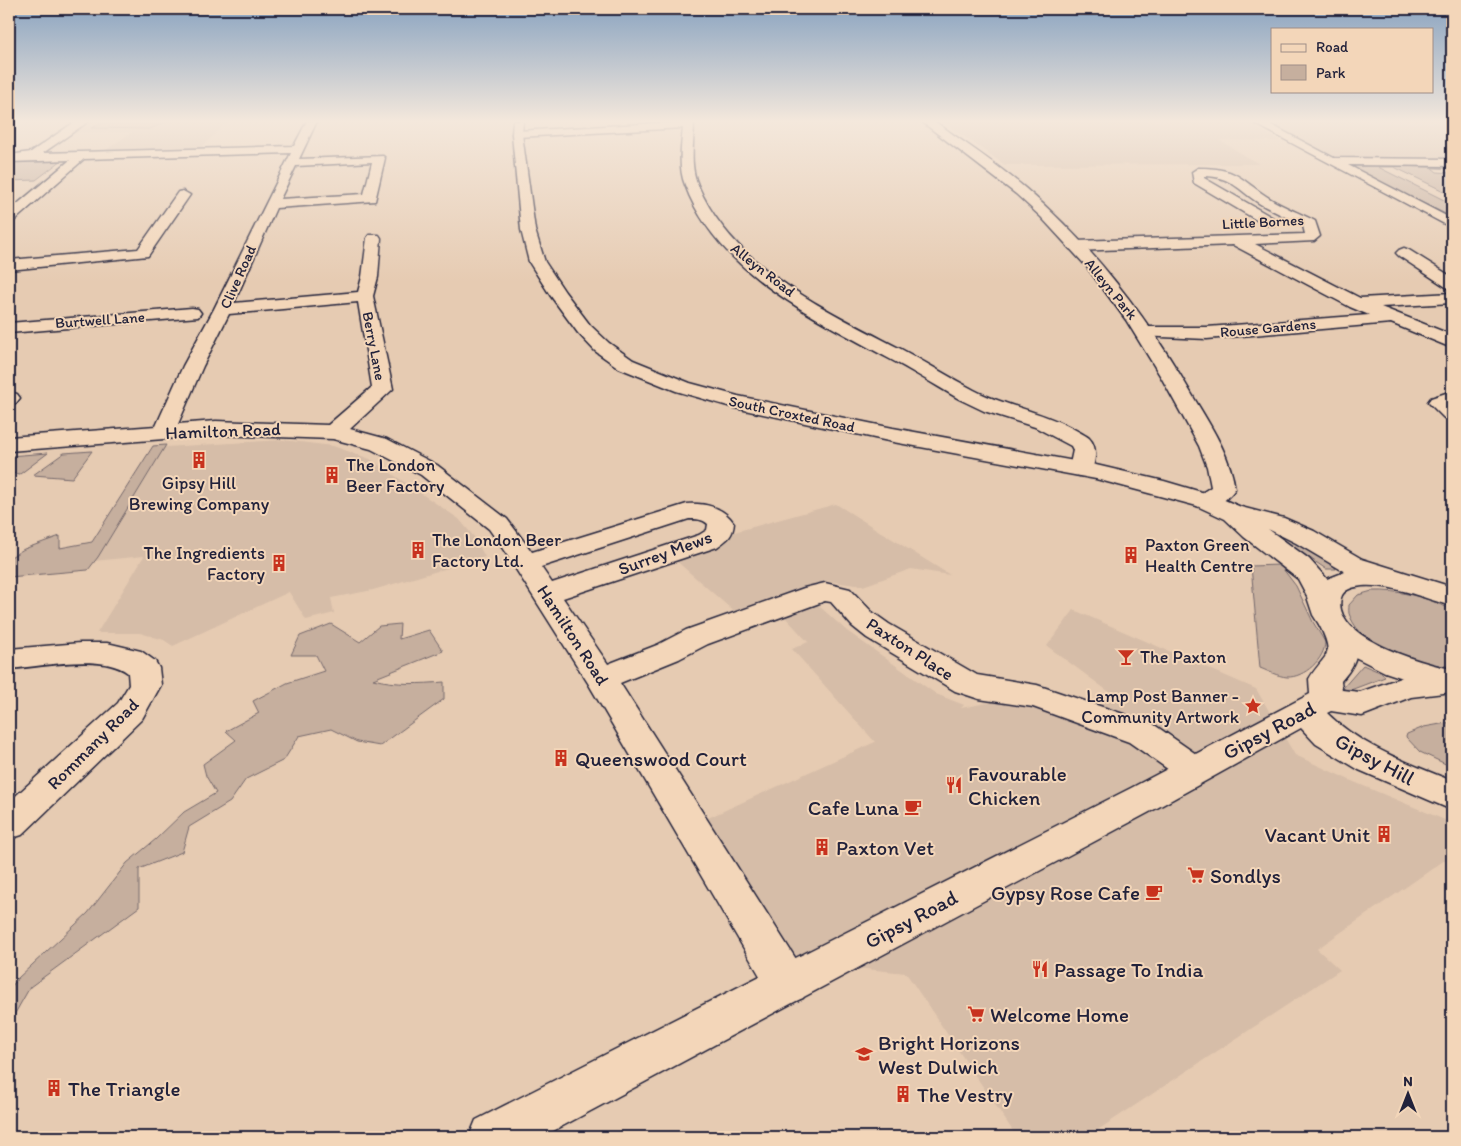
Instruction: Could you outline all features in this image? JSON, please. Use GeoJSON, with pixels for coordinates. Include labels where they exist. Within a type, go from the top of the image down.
{"type":"FeatureCollection","features":[{"type":"Feature","properties":{"kind":"street"},"geometry":{"type":"LineString","coordinates":[[9,218],[59,174]]}},
{"type":"Feature","properties":{"kind":"street","name":"Clive Road"},"geometry":{"type":"LineString","coordinates":[[164,432],[193,366],[223,309],[286,174]]}},
{"type":"Feature","properties":{"kind":"street"},"geometry":{"type":"LineString","coordinates":[[271,204],[370,198],[375,174]]}},
{"type":"Feature","properties":{"kind":"street","name":"South Croxted Road"},"geometry":{"type":"LineString","coordinates":[[522,174],[528,230],[537,262],[558,295],[584,329],[602,347],[638,370],[683,388],[735,402],[893,435],[1081,469],[1155,486],[1206,501],[1233,513],[1275,523],[1352,565],[1406,581]]}},
{"type":"Feature","properties":{"kind":"street","name":"Alleyn Road"},"geometry":{"type":"LineString","coordinates":[[688,174],[690,184],[712,225],[741,256],[785,290],[826,316],[960,392],[1007,412],[1029,417],[1080,442],[1084,450],[1081,469]]}},
{"type":"Feature","properties":{"kind":"street","name":"Alleyn Park"},"geometry":{"type":"LineString","coordinates":[[999,174],[1020,190],[1075,246],[1145,332],[1186,402],[1217,464],[1223,489],[1206,501]]}},
{"type":"Feature","properties":{"kind":"street","name":"Little Bornes"},"geometry":{"type":"LineString","coordinates":[[1198,174],[1198,180],[1270,222]]}},
{"type":"Feature","properties":{"kind":"street","name":"Little Bornes"},"geometry":{"type":"LineString","coordinates":[[1075,246],[1309,238],[1313,236],[1310,224],[1260,198],[1233,177],[1225,174]]}},
{"type":"Feature","properties":{"kind":"street"},"geometry":{"type":"LineString","coordinates":[[1357,174],[1452,224]]}},
{"type":"Feature","properties":{"kind":"street"},"geometry":{"type":"LineString","coordinates":[[9,265],[144,253],[183,195]]}},
{"type":"Feature","properties":{"kind":"street","name":"Berry Lane"},"geometry":{"type":"LineString","coordinates":[[333,432],[383,389],[365,296],[370,277],[374,238]]}},
{"type":"Feature","properties":{"kind":"street","name":"Rouse Gardens"},"geometry":{"type":"LineString","coordinates":[[1235,240],[1356,304],[1452,342]]}},
{"type":"Feature","properties":{"kind":"street"},"geometry":{"type":"LineString","coordinates":[[1404,253],[1452,284]]}},
{"type":"Feature","properties":{"kind":"street","name":"Berry Lane"},"geometry":{"type":"LineString","coordinates":[[223,309],[365,296]]}},
{"type":"Feature","properties":{"kind":"street"},"geometry":{"type":"LineString","coordinates":[[1356,304],[1452,298]]}},
{"type":"Feature","properties":{"kind":"street"},"geometry":{"type":"LineString","coordinates":[[1412,299],[1444,317]]}},
{"type":"Feature","properties":{"kind":"street","name":"Burtwell Lane"},"geometry":{"type":"LineString","coordinates":[[9,328],[192,313]]}},
{"type":"Feature","properties":{"kind":"street","name":"Rouse Gardens"},"geometry":{"type":"LineString","coordinates":[[1145,332],[1207,333],[1392,318]]}},
{"type":"Feature","properties":{"kind":"street"},"geometry":{"type":"LineString","coordinates":[[1452,397],[1438,402],[1452,413]]}},
{"type":"Feature","properties":{"kind":"street","name":"Hamilton Road"},"geometry":{"type":"LineString","coordinates":[[9,444],[216,428],[333,432],[356,436],[379,444],[429,470],[498,524],[526,563],[601,678],[788,984]]}},
{"type":"Feature","properties":{"kind":"street","name":"Surrey Mews"},"geometry":{"type":"LineString","coordinates":[[526,563],[687,512],[712,515],[722,523],[720,533],[708,541],[547,594]]}},
{"type":"Feature","properties":{"kind":"street","name":"South Croxted Road"},"geometry":{"type":"LineString","coordinates":[[1233,513],[1251,532],[1282,551],[1308,573],[1330,616]]}},
{"type":"Feature","properties":{"kind":"street"},"geometry":{"type":"LineString","coordinates":[[1452,597],[1406,581],[1380,577],[1348,580],[1333,588],[1326,600],[1330,616],[1352,642],[1379,658],[1410,671],[1452,680]]}},
{"type":"Feature","properties":{"kind":"street","name":"Paxton Place"},"geometry":{"type":"LineString","coordinates":[[601,678],[668,652],[697,637],[814,594],[830,592],[845,599],[862,619],[878,631],[960,680],[979,688],[1037,696],[1141,733],[1155,740],[1194,770]]}},
{"type":"Feature","properties":{"kind":"street","name":"Gipsy Road"},"geometry":{"type":"LineString","coordinates":[[1316,705],[1325,679],[1334,670],[1344,653],[1344,645],[1330,616]]}},
{"type":"Feature","properties":{"kind":"street","name":"Rommany Road"},"geometry":{"type":"LineString","coordinates":[[9,659],[87,652],[111,652],[131,658],[139,664],[144,672],[146,682],[144,691],[130,711],[9,824]]}},
{"type":"Feature","properties":{"kind":"street","name":"Gipsy Road"},"geometry":{"type":"LineString","coordinates":[[493,1137],[788,984],[1316,705],[1362,704],[1406,687],[1452,680]]}},
{"type":"Feature","properties":{"kind":"street","name":"Gipsy Hill"},"geometry":{"type":"LineString","coordinates":[[1316,705],[1328,734],[1371,761],[1452,796]]}},
{"type":"Feature","properties":{"kind":"shaded area"},"geometry":{"type":"Polygon","coordinates":[[[283,440],[333,446],[370,459],[459,519],[475,538],[485,557],[373,590],[331,598],[334,613],[306,620],[289,592],[173,646],[164,640],[140,633],[97,633],[144,556],[94,561],[165,447],[283,440]]]}},
{"type":"Feature","properties":{"kind":"shaded area"},"geometry":{"type":"Polygon","coordinates":[[[836,504],[950,575],[911,569],[863,586],[826,581],[738,615],[665,551],[836,504]]]}},
{"type":"Feature","properties":{"kind":"shaded area"},"geometry":{"type":"Polygon","coordinates":[[[818,605],[847,631],[936,694],[964,705],[961,708],[1048,691],[1094,709],[1112,694],[1047,646],[1074,610],[1256,689],[1295,755],[1452,823],[1452,855],[1317,949],[1340,970],[1087,1137],[1017,1137],[906,973],[793,962],[708,818],[875,742],[792,649],[808,642],[785,617],[818,605]]]}},
{"type":"Feature","properties":{"kind":"green space"},"geometry":{"type":"Polygon","coordinates":[[[9,174],[43,174],[36,180],[9,181],[9,174]]]}},
{"type":"Feature","properties":{"kind":"green space"},"geometry":{"type":"Polygon","coordinates":[[[1365,174],[1393,174],[1452,204],[1452,217],[1365,174]]]}},
{"type":"Feature","properties":{"kind":"green space"},"geometry":{"type":"Polygon","coordinates":[[[1409,174],[1452,174],[1452,195],[1409,174]]]}},
{"type":"Feature","properties":{"kind":"green space"},"geometry":{"type":"Polygon","coordinates":[[[166,445],[98,557],[88,570],[9,577],[9,558],[24,549],[60,536],[60,548],[92,542],[153,446],[166,445]]]}},
{"type":"Feature","properties":{"kind":"green space"},"geometry":{"type":"Polygon","coordinates":[[[92,451],[72,478],[33,475],[64,453],[92,451]]]}},
{"type":"Feature","properties":{"kind":"green space"},"geometry":{"type":"Polygon","coordinates":[[[48,453],[20,474],[9,473],[9,456],[48,453]]]}},
{"type":"Feature","properties":{"kind":"green space"},"geometry":{"type":"Polygon","coordinates":[[[1261,527],[1274,530],[1336,569],[1326,569],[1261,527]]]}},
{"type":"Feature","properties":{"kind":"green space"},"geometry":{"type":"Polygon","coordinates":[[[1280,565],[1296,586],[1325,642],[1321,655],[1312,666],[1300,674],[1287,677],[1260,668],[1251,566],[1280,565]]]}},
{"type":"Feature","properties":{"kind":"green space"},"geometry":{"type":"Polygon","coordinates":[[[1372,591],[1413,595],[1433,601],[1452,610],[1452,666],[1409,659],[1379,646],[1366,637],[1356,627],[1350,616],[1349,605],[1358,595],[1372,591]]]}},
{"type":"Feature","properties":{"kind":"green space"},"geometry":{"type":"Polygon","coordinates":[[[331,624],[360,642],[379,626],[400,624],[399,639],[429,630],[443,651],[373,679],[408,684],[444,682],[444,699],[380,746],[357,742],[331,729],[299,736],[284,760],[246,779],[230,802],[189,827],[182,852],[139,869],[139,907],[30,987],[9,1024],[9,990],[18,978],[88,913],[127,863],[184,812],[216,793],[206,776],[203,764],[236,740],[226,731],[259,713],[253,701],[287,683],[324,671],[316,655],[291,655],[300,636],[331,624]]]}},
{"type":"Feature","properties":{"kind":"green space"},"geometry":{"type":"Polygon","coordinates":[[[1363,665],[1382,673],[1385,677],[1348,691],[1343,688],[1363,665]]]}},
{"type":"Feature","properties":{"kind":"green space"},"geometry":{"type":"Polygon","coordinates":[[[1452,722],[1452,767],[1420,752],[1406,737],[1407,734],[1424,727],[1452,722]]]}},
{"type":"Feature","properties":{"kind":"place","name":"Gipsy Hill Brewing Company"},"geometry":{"type":"Point","coordinates":[199,460]}},
{"type":"Feature","properties":{"kind":"place","name":"The London Beer Factory"},"geometry":{"type":"Point","coordinates":[332,475]}},
{"type":"Feature","properties":{"kind":"place","name":"The London Beer Factory Ltd."},"geometry":{"type":"Point","coordinates":[418,550]}},
{"type":"Feature","properties":{"kind":"place","name":"Paxton Green Health Centre"},"geometry":{"type":"Point","coordinates":[1131,555]}},
{"type":"Feature","properties":{"kind":"place","name":"The Ingredients Factory"},"geometry":{"type":"Point","coordinates":[279,563]}},
{"type":"Feature","properties":{"kind":"place","name":"The Paxton"},"geometry":{"type":"Point","coordinates":[1126,657]}},
{"type":"Feature","properties":{"kind":"place","name":"Lamp Post Banner - Community Artwork"},"geometry":{"type":"Point","coordinates":[1253,706]}},
{"type":"Feature","properties":{"kind":"place","name":"Queenswood Court"},"geometry":{"type":"Point","coordinates":[561,758]}},
{"type":"Feature","properties":{"kind":"place","name":"Favourable Chicken"},"geometry":{"type":"Point","coordinates":[954,785]}},
{"type":"Feature","properties":{"kind":"place","name":"Cafe Luna"},"geometry":{"type":"Point","coordinates":[913,807]}},
{"type":"Feature","properties":{"kind":"place","name":"Vacant Unit"},"geometry":{"type":"Point","coordinates":[1384,834]}},
{"type":"Feature","properties":{"kind":"place","name":"Paxton Vet"},"geometry":{"type":"Point","coordinates":[822,847]}},
{"type":"Feature","properties":{"kind":"place","name":"Sondlys"},"geometry":{"type":"Point","coordinates":[1196,875]}},
{"type":"Feature","properties":{"kind":"place","name":"Gypsy Rose Cafe"},"geometry":{"type":"Point","coordinates":[1154,892]}},
{"type":"Feature","properties":{"kind":"place","name":"Passage To India"},"geometry":{"type":"Point","coordinates":[1040,969]}},
{"type":"Feature","properties":{"kind":"place","name":"Welcome Home"},"geometry":{"type":"Point","coordinates":[976,1014]}},
{"type":"Feature","properties":{"kind":"place","name":"Bright Horizons West Dulwich"},"geometry":{"type":"Point","coordinates":[864,1054]}},
{"type":"Feature","properties":{"kind":"place","name":"The Triangle"},"geometry":{"type":"Point","coordinates":[54,1088]}},
{"type":"Feature","properties":{"kind":"place","name":"The Vestry"},"geometry":{"type":"Point","coordinates":[903,1094]}}]}
